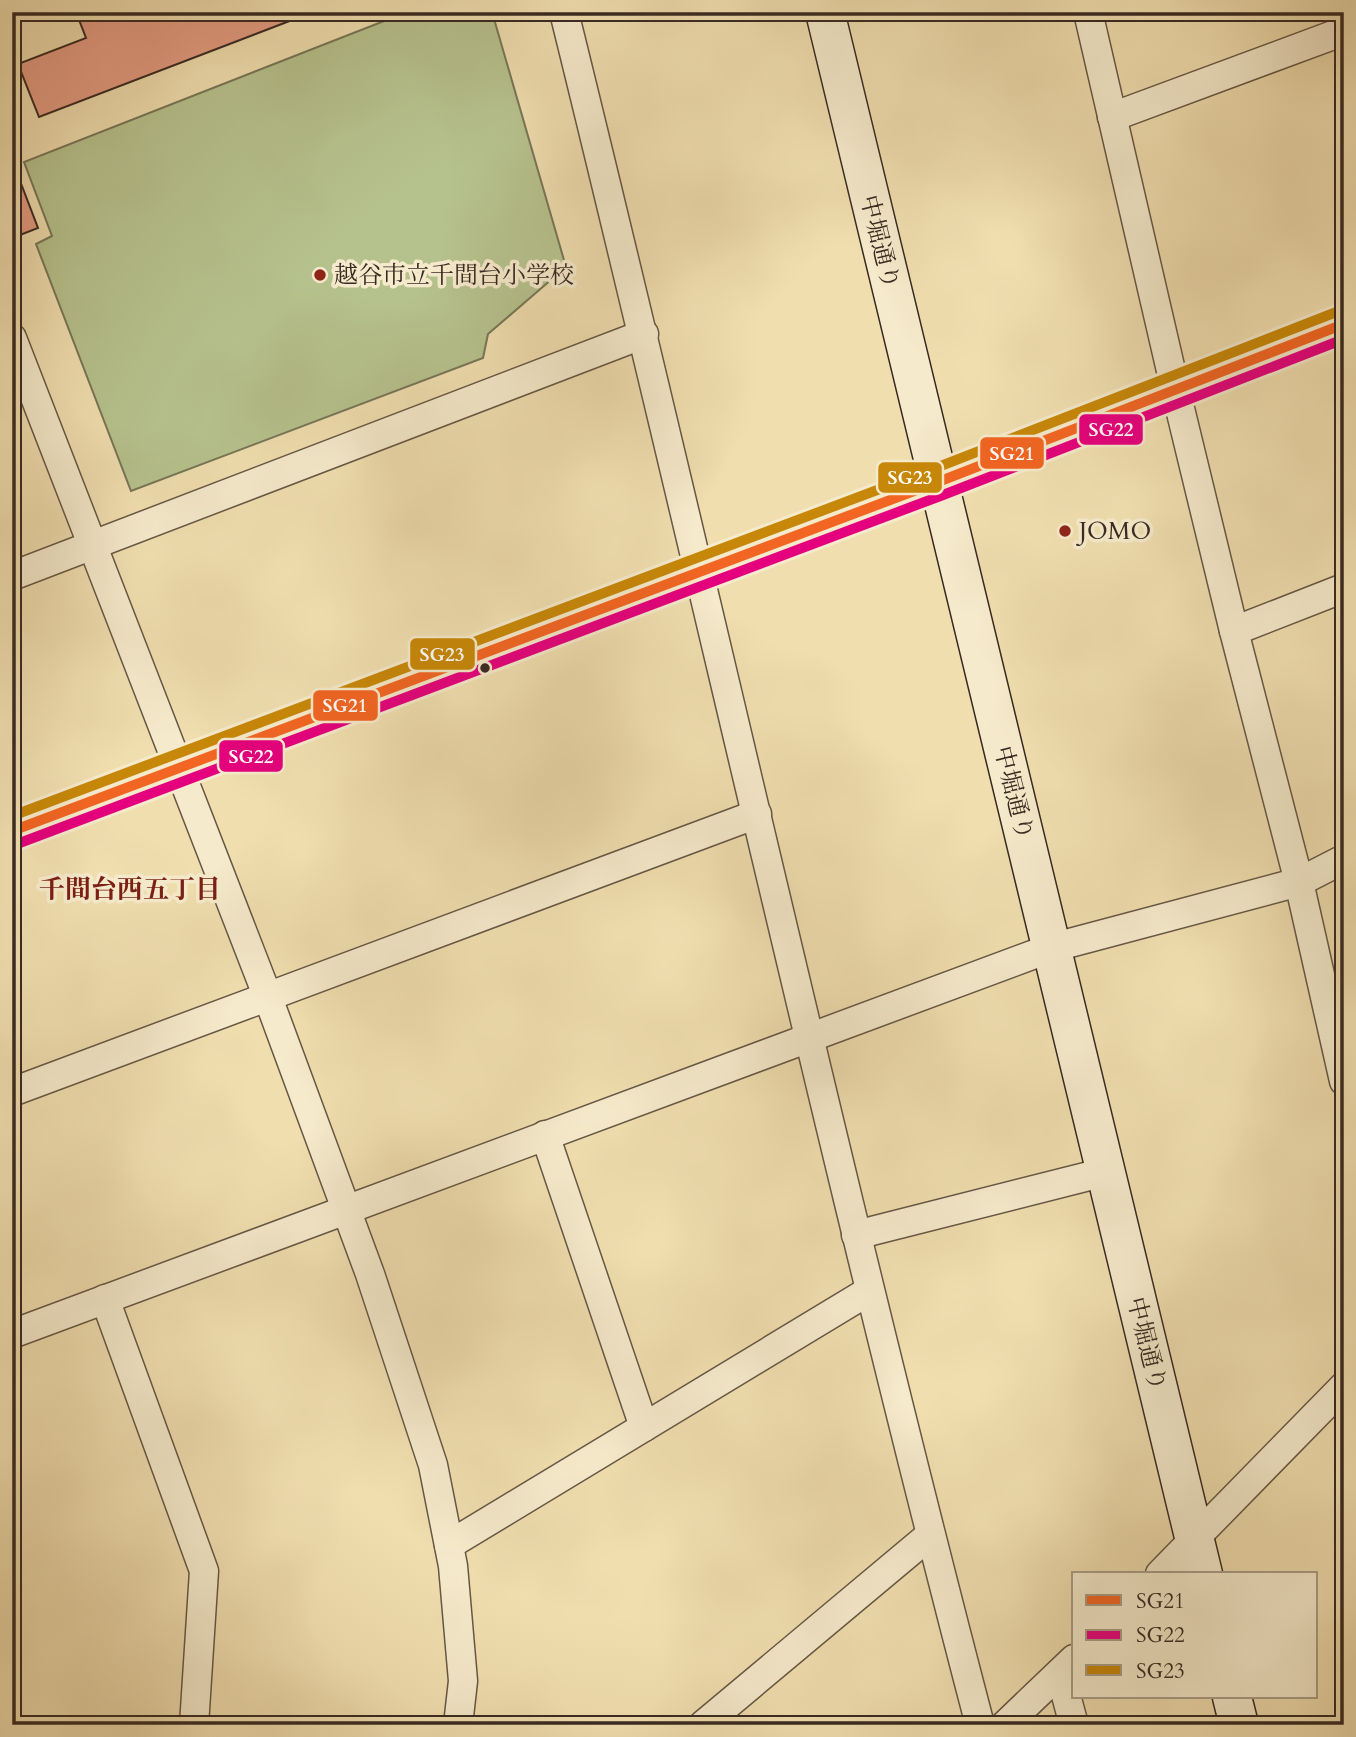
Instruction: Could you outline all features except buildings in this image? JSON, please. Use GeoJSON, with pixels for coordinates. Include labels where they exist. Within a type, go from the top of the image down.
{"type":"FeatureCollection","features":[{"type":"Feature","properties":{"kind":"street"},"geometry":{"type":"LineString","coordinates":[[564,12],[644,334],[869,1291],[980,1725]]}},
{"type":"Feature","properties":{"kind":"street","name":"中堀通り"},"geometry":{"type":"LineString","coordinates":[[825,12],[1198,1557]]}},
{"type":"Feature","properties":{"kind":"street"},"geometry":{"type":"LineString","coordinates":[[1088,12],[1175,388],[1299,882],[1344,1081]]}},
{"type":"Feature","properties":{"kind":"street"},"geometry":{"type":"LineString","coordinates":[[1112,117],[1344,31]]}},
{"type":"Feature","properties":{"kind":"street"},"geometry":{"type":"LineString","coordinates":[[12,831],[699,573],[1344,324]]}},
{"type":"Feature","properties":{"kind":"street"},"geometry":{"type":"LineString","coordinates":[[12,576],[644,334]]}},
{"type":"Feature","properties":{"kind":"street"},"geometry":{"type":"LineString","coordinates":[[12,338],[267,995],[370,1274],[433,1465],[453,1566],[463,1681],[458,1725]]}},
{"type":"Feature","properties":{"kind":"street"},"geometry":{"type":"LineString","coordinates":[[1234,631],[1344,588]]}},
{"type":"Feature","properties":{"kind":"street"},"geometry":{"type":"LineString","coordinates":[[12,1092],[757,814]]}},
{"type":"Feature","properties":{"kind":"street"},"geometry":{"type":"LineString","coordinates":[[12,1334],[1051,948],[1299,882],[1344,859]]}},
{"type":"Feature","properties":{"kind":"street"},"geometry":{"type":"LineString","coordinates":[[545,1135],[644,1427]]}},
{"type":"Feature","properties":{"kind":"street"},"geometry":{"type":"LineString","coordinates":[[856,1235],[1105,1171]]}},
{"type":"Feature","properties":{"kind":"street"},"geometry":{"type":"LineString","coordinates":[[449,1545],[869,1291]]}},
{"type":"Feature","properties":{"kind":"street"},"geometry":{"type":"LineString","coordinates":[[105,1299],[204,1571],[194,1725]]}},
{"type":"Feature","properties":{"kind":"street"},"geometry":{"type":"LineString","coordinates":[[1164,1572],[1198,1557],[1344,1386]]}},
{"type":"Feature","properties":{"kind":"street"},"geometry":{"type":"LineString","coordinates":[[703,1725],[930,1535]]}},
{"type":"Feature","properties":{"kind":"street"},"geometry":{"type":"LineString","coordinates":[[1005,1725],[1067,1666]]}},
{"type":"Feature","properties":{"kind":"street"},"geometry":{"type":"LineString","coordinates":[[1067,1666],[1074,1725]]}},
{"type":"Feature","properties":{"kind":"street"},"geometry":{"type":"LineString","coordinates":[[1232,1698],[1239,1725]]}},
{"type":"Feature","properties":{"kind":"green space","name":"越谷市立千間台小学校"},"geometry":{"type":"Polygon","coordinates":[[[407,12],[492,12],[566,267],[488,334],[483,358],[131,491],[36,244],[52,236],[24,162],[407,12]]]}},
{"type":"Feature","properties":{"kind":"transit line","name":"SG23"},"geometry":{"type":"LineString","coordinates":[[12,816],[933,469],[1339,311]]}},
{"type":"Feature","properties":{"kind":"transit line","name":"SG21"},"geometry":{"type":"LineString","coordinates":[[12,831],[938,482],[1344,324]]}},
{"type":"Feature","properties":{"kind":"transit line","name":"SG22"},"geometry":{"type":"LineString","coordinates":[[17,844],[943,495],[1344,339]]}},
{"type":"Feature","properties":{"kind":"place","name":"越谷市立千間台小学校"},"geometry":{"type":"Point","coordinates":[320,275]}},
{"type":"Feature","properties":{"kind":"place","name":"JOMO"},"geometry":{"type":"Point","coordinates":[1065,531]}},
{"type":"Feature","properties":{"kind":"district","name":"千間台西五丁目"},"geometry":{"type":"Point","coordinates":[130,889]}}]}
